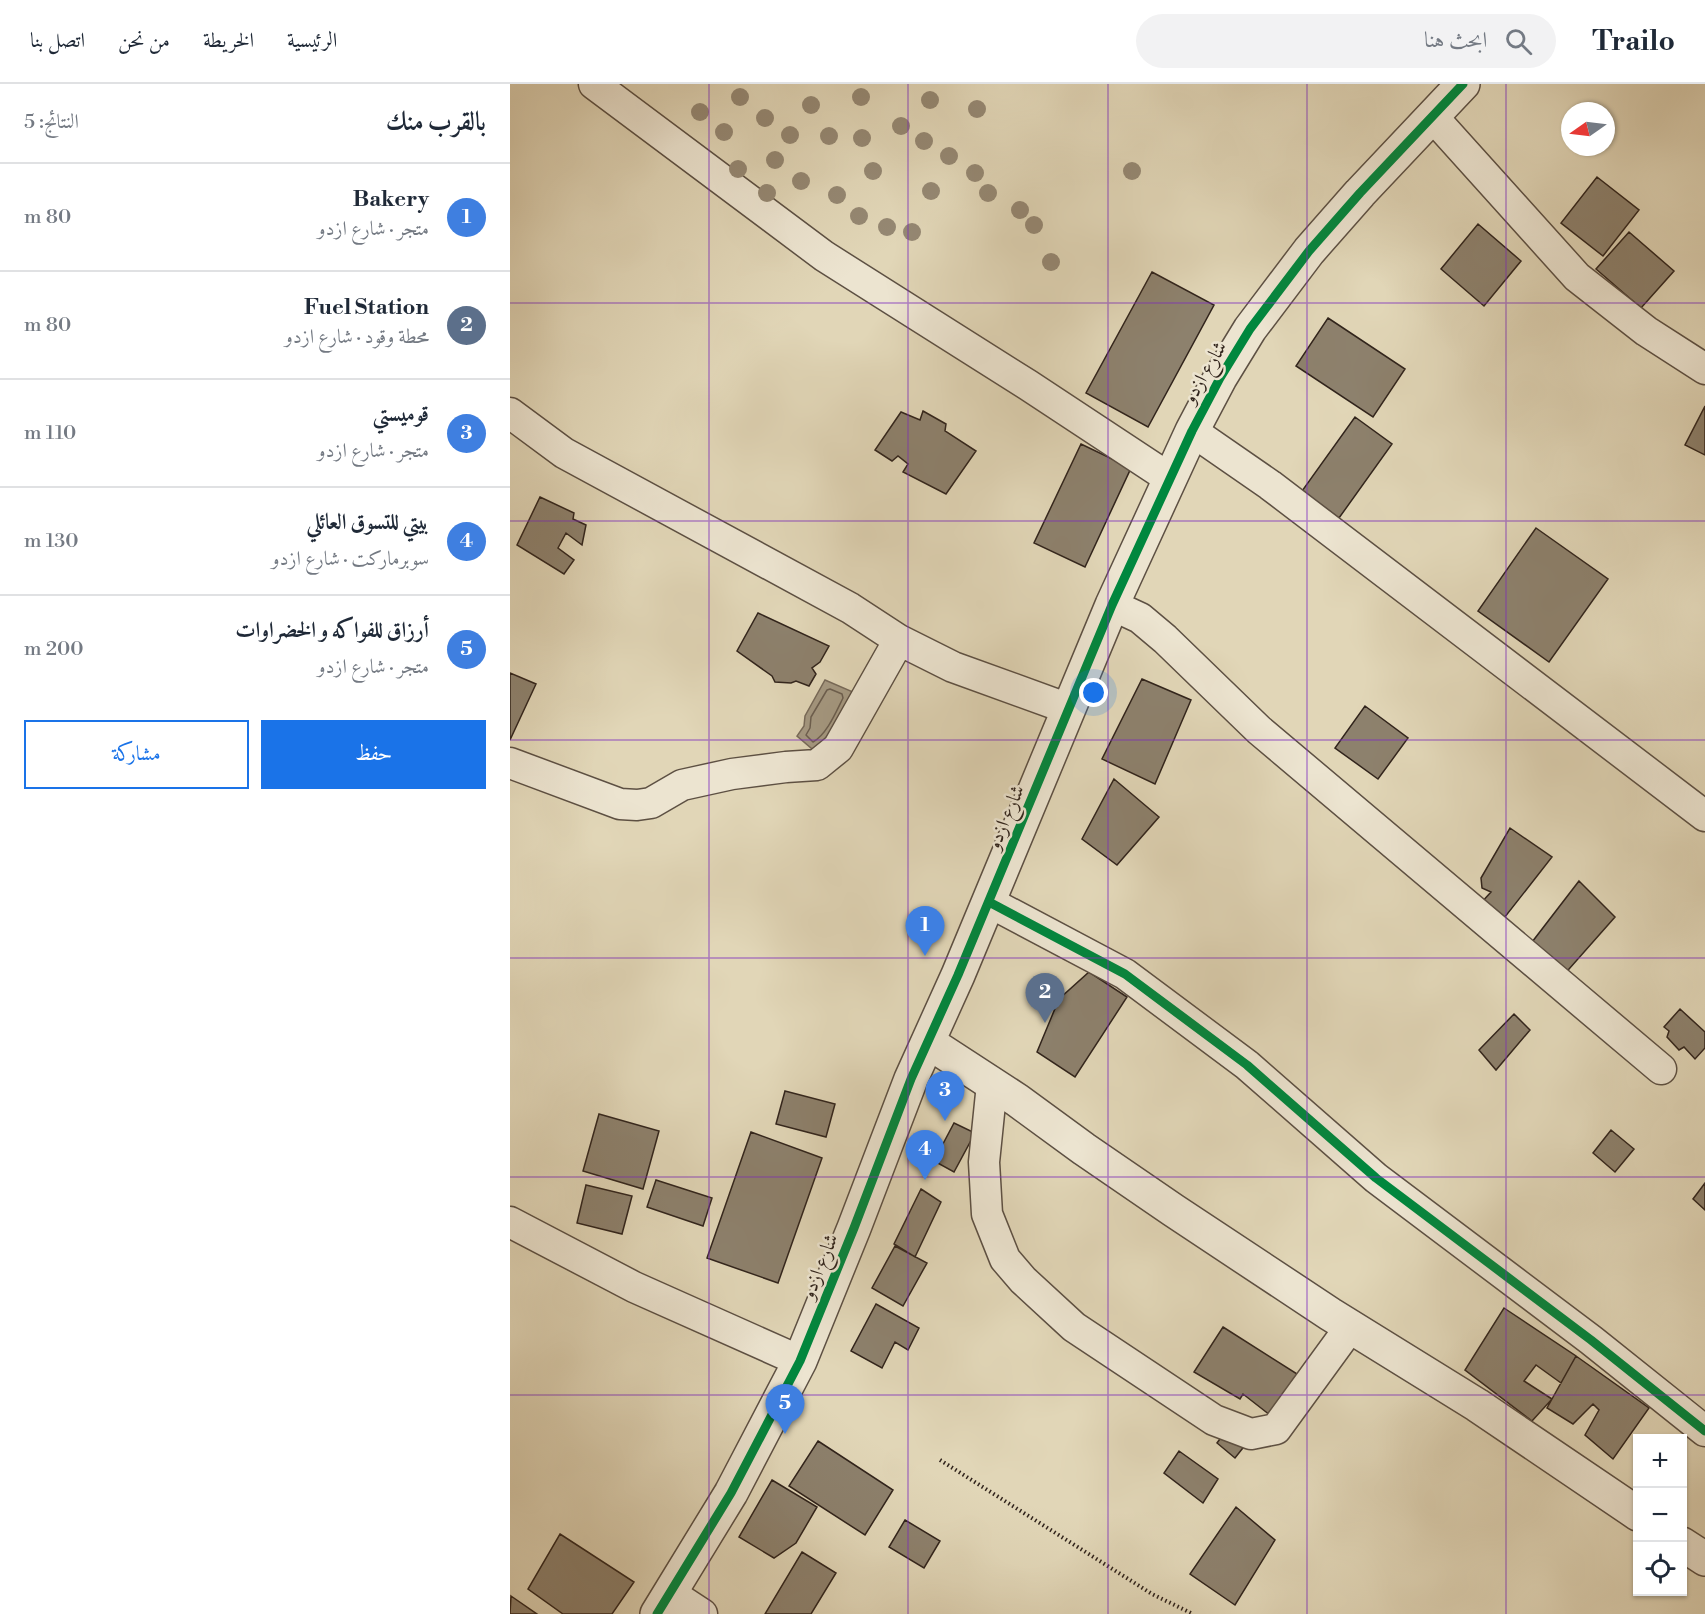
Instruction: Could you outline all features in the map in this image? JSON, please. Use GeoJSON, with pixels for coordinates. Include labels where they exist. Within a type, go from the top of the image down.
{"type":"FeatureCollection","features":[{"type":"Feature","properties":{"kind":"street"},"geometry":{"type":"LineString","coordinates":[[594,84],[824,256],[1028,385],[1169,478]]}},
{"type":"Feature","properties":{"kind":"street","name":"شارع ازدو"},"geometry":{"type":"LineString","coordinates":[[664,1604],[731,1493],[800,1361],[911,1079],[989,902],[1112,605],[1192,431],[1250,328],[1303,259],[1360,193],[1464,84]]}},
{"type":"Feature","properties":{"kind":"street"},"geometry":{"type":"LineString","coordinates":[[1432,116],[1577,277],[1646,331],[1705,369]]}},
{"type":"Feature","properties":{"kind":"street"},"geometry":{"type":"LineString","coordinates":[[510,413],[564,453],[850,609],[899,640],[953,667],[1069,709]]}},
{"type":"Feature","properties":{"kind":"street"},"geometry":{"type":"LineString","coordinates":[[1192,431],[1270,484],[1705,816]]}},
{"type":"Feature","properties":{"kind":"street"},"geometry":{"type":"LineString","coordinates":[[1112,605],[1140,618],[1165,639],[1259,730],[1661,1069]]}},
{"type":"Feature","properties":{"kind":"street"},"geometry":{"type":"LineString","coordinates":[[510,762],[620,804],[637,806],[651,803],[682,785],[732,774],[817,765],[838,748],[899,640]]}},
{"type":"Feature","properties":{"kind":"street"},"geometry":{"type":"LineString","coordinates":[[989,902],[1133,980],[1247,1065],[1376,1178],[1591,1340],[1705,1431]]}},
{"type":"Feature","properties":{"kind":"street"},"geometry":{"type":"LineString","coordinates":[[928,1042],[1173,1210],[1477,1405],[1633,1511]]}},
{"type":"Feature","properties":{"kind":"street"},"geometry":{"type":"LineString","coordinates":[[992,1084],[984,1162],[987,1214],[1005,1259],[1023,1280],[1074,1327],[1128,1364],[1214,1420],[1251,1434],[1276,1429],[1351,1326]]}},
{"type":"Feature","properties":{"kind":"street"},"geometry":{"type":"LineString","coordinates":[[510,1222],[634,1287],[800,1361]]}},
{"type":"Feature","properties":{"kind":"street"},"geometry":{"type":"LineString","coordinates":[[1687,1547],[1705,1559]]}},
{"type":"Feature","properties":{"kind":"street"},"geometry":{"type":"LineString","coordinates":[[664,1604],[702,1614]]}},
{"type":"Feature","properties":{"kind":"path"},"geometry":{"type":"LineString","coordinates":[[940,1460],[1152,1594],[1193,1614]]}},
{"type":"Feature","properties":{"kind":"water"},"geometry":{"type":"Polygon","coordinates":[[[825,680],[853,692],[823,741],[818,754],[797,736],[825,680]]]}},
{"type":"Feature","properties":{"kind":"building"},"geometry":{"type":"Polygon","coordinates":[[[1597,177],[1639,210],[1603,256],[1561,223],[1597,177]]]}},
{"type":"Feature","properties":{"kind":"building"},"geometry":{"type":"Polygon","coordinates":[[[1478,224],[1521,261],[1484,306],[1441,269],[1478,224]]]}},
{"type":"Feature","properties":{"kind":"building"},"geometry":{"type":"Polygon","coordinates":[[[1629,232],[1674,271],[1641,308],[1596,269],[1629,232]]]}},
{"type":"Feature","properties":{"kind":"building"},"geometry":{"type":"Polygon","coordinates":[[[1152,272],[1214,305],[1148,427],[1086,393],[1152,272]]]}},
{"type":"Feature","properties":{"kind":"building"},"geometry":{"type":"Polygon","coordinates":[[[1328,318],[1405,369],[1373,417],[1296,366],[1328,318]]]}},
{"type":"Feature","properties":{"kind":"building"},"geometry":{"type":"Polygon","coordinates":[[[1705,406],[1705,455],[1685,445],[1705,406]]]}},
{"type":"Feature","properties":{"kind":"building"},"geometry":{"type":"Polygon","coordinates":[[[923,411],[946,424],[945,431],[976,451],[946,494],[903,472],[908,464],[898,456],[892,461],[875,450],[901,412],[920,420],[923,411]]]}},
{"type":"Feature","properties":{"kind":"building"},"geometry":{"type":"Polygon","coordinates":[[[1355,417],[1392,444],[1339,518],[1302,491],[1355,417]]]}},
{"type":"Feature","properties":{"kind":"building"},"geometry":{"type":"Polygon","coordinates":[[[1081,444],[1131,468],[1085,567],[1034,543],[1081,444]]]}},
{"type":"Feature","properties":{"kind":"building"},"geometry":{"type":"Polygon","coordinates":[[[540,497],[574,513],[573,519],[586,525],[582,545],[566,533],[558,548],[574,560],[564,574],[517,545],[540,497]]]}},
{"type":"Feature","properties":{"kind":"building"},"geometry":{"type":"Polygon","coordinates":[[[1536,528],[1608,579],[1549,662],[1478,611],[1536,528]]]}},
{"type":"Feature","properties":{"kind":"building"},"geometry":{"type":"Polygon","coordinates":[[[758,613],[829,646],[820,662],[812,668],[816,674],[809,686],[796,681],[775,682],[772,676],[737,651],[758,613]]]}},
{"type":"Feature","properties":{"kind":"building"},"geometry":{"type":"Polygon","coordinates":[[[510,673],[536,684],[510,740],[510,673]]]}},
{"type":"Feature","properties":{"kind":"building"},"geometry":{"type":"Polygon","coordinates":[[[1142,679],[1191,700],[1155,784],[1102,759],[1142,679]]]}},
{"type":"Feature","properties":{"kind":"building"},"geometry":{"type":"Polygon","coordinates":[[[1365,706],[1408,738],[1378,779],[1335,748],[1365,706]]]}},
{"type":"Feature","properties":{"kind":"building"},"geometry":{"type":"Polygon","coordinates":[[[1114,779],[1159,817],[1117,865],[1082,839],[1114,779]]]}},
{"type":"Feature","properties":{"kind":"building"},"geometry":{"type":"Polygon","coordinates":[[[1510,828],[1552,857],[1501,922],[1481,903],[1491,892],[1482,888],[1481,878],[1510,828]]]}},
{"type":"Feature","properties":{"kind":"building"},"geometry":{"type":"Polygon","coordinates":[[[1579,881],[1615,917],[1562,977],[1529,946],[1579,881]]]}},
{"type":"Feature","properties":{"kind":"building"},"geometry":{"type":"Polygon","coordinates":[[[1089,972],[1127,997],[1075,1077],[1037,1052],[1059,999],[1089,972]]]}},
{"type":"Feature","properties":{"kind":"building"},"geometry":{"type":"Polygon","coordinates":[[[1680,1009],[1705,1032],[1705,1048],[1695,1059],[1684,1047],[1679,1050],[1667,1037],[1669,1031],[1664,1027],[1680,1009]]]}},
{"type":"Feature","properties":{"kind":"building"},"geometry":{"type":"Polygon","coordinates":[[[1514,1014],[1530,1030],[1496,1070],[1479,1050],[1514,1014]]]}},
{"type":"Feature","properties":{"kind":"building"},"geometry":{"type":"Polygon","coordinates":[[[785,1091],[835,1104],[826,1137],[776,1124],[785,1091]]]}},
{"type":"Feature","properties":{"kind":"building"},"geometry":{"type":"Polygon","coordinates":[[[599,1114],[659,1131],[643,1189],[583,1171],[599,1114]]]}},
{"type":"Feature","properties":{"kind":"building"},"geometry":{"type":"Polygon","coordinates":[[[954,1123],[975,1133],[954,1172],[934,1161],[954,1123]]]}},
{"type":"Feature","properties":{"kind":"building"},"geometry":{"type":"Polygon","coordinates":[[[1611,1130],[1634,1149],[1615,1172],[1593,1153],[1611,1130]]]}},
{"type":"Feature","properties":{"kind":"building"},"geometry":{"type":"Polygon","coordinates":[[[751,1132],[822,1158],[778,1283],[707,1258],[751,1132]]]}},
{"type":"Feature","properties":{"kind":"building"},"geometry":{"type":"Polygon","coordinates":[[[656,1180],[712,1198],[703,1226],[647,1207],[656,1180]]]}},
{"type":"Feature","properties":{"kind":"building"},"geometry":{"type":"Polygon","coordinates":[[[1705,1183],[1705,1210],[1693,1199],[1705,1183]]]}},
{"type":"Feature","properties":{"kind":"building"},"geometry":{"type":"Polygon","coordinates":[[[586,1185],[632,1196],[622,1234],[577,1223],[586,1185]]]}},
{"type":"Feature","properties":{"kind":"building"},"geometry":{"type":"Polygon","coordinates":[[[921,1189],[941,1202],[915,1257],[894,1244],[921,1189]]]}},
{"type":"Feature","properties":{"kind":"building"},"geometry":{"type":"Polygon","coordinates":[[[895,1246],[927,1263],[903,1306],[872,1288],[895,1246]]]}},
{"type":"Feature","properties":{"kind":"building"},"geometry":{"type":"Polygon","coordinates":[[[876,1304],[919,1328],[908,1350],[895,1342],[882,1368],[851,1351],[876,1304]]]}},
{"type":"Feature","properties":{"kind":"building"},"geometry":{"type":"Polygon","coordinates":[[[1504,1308],[1576,1356],[1561,1383],[1536,1365],[1524,1381],[1552,1399],[1532,1421],[1465,1370],[1504,1308]]]}},
{"type":"Feature","properties":{"kind":"building"},"geometry":{"type":"Polygon","coordinates":[[[1223,1327],[1305,1379],[1275,1419],[1243,1394],[1240,1399],[1194,1372],[1223,1327]]]}},
{"type":"Feature","properties":{"kind":"building"},"geometry":{"type":"Polygon","coordinates":[[[1576,1356],[1649,1408],[1613,1459],[1585,1435],[1599,1410],[1593,1404],[1573,1424],[1547,1408],[1576,1356]]]}},
{"type":"Feature","properties":{"kind":"building"},"geometry":{"type":"Polygon","coordinates":[[[1228,1428],[1246,1444],[1235,1458],[1217,1443],[1228,1428]]]}},
{"type":"Feature","properties":{"kind":"building"},"geometry":{"type":"Polygon","coordinates":[[[818,1441],[893,1490],[865,1535],[789,1486],[818,1441]]]}},
{"type":"Feature","properties":{"kind":"building"},"geometry":{"type":"Polygon","coordinates":[[[1179,1451],[1218,1479],[1203,1503],[1164,1473],[1179,1451]]]}},
{"type":"Feature","properties":{"kind":"building"},"geometry":{"type":"Polygon","coordinates":[[[772,1480],[817,1507],[796,1543],[774,1558],[739,1537],[772,1480]]]}},
{"type":"Feature","properties":{"kind":"building"},"geometry":{"type":"Polygon","coordinates":[[[1236,1507],[1275,1540],[1235,1605],[1190,1574],[1236,1507]]]}},
{"type":"Feature","properties":{"kind":"building"},"geometry":{"type":"Polygon","coordinates":[[[905,1520],[940,1541],[924,1568],[889,1547],[905,1520]]]}},
{"type":"Feature","properties":{"kind":"building"},"geometry":{"type":"Polygon","coordinates":[[[560,1534],[634,1582],[612,1614],[563,1614],[528,1589],[560,1534]]]}},
{"type":"Feature","properties":{"kind":"building"},"geometry":{"type":"Polygon","coordinates":[[[802,1552],[836,1573],[811,1614],[765,1614],[802,1552]]]}},
{"type":"Feature","properties":{"kind":"building"},"geometry":{"type":"Polygon","coordinates":[[[511,1596],[537,1614],[510,1614],[511,1596]]]}},
{"type":"Feature","properties":{"kind":"cycle path"},"geometry":{"type":"LineString","coordinates":[[657,1614],[731,1493],[800,1361],[911,1079],[958,975],[1112,605],[1192,431],[1220,378],[1250,329],[1309,251],[1360,193],[1463,84]]}},
{"type":"Feature","properties":{"kind":"cycle path"},"geometry":{"type":"LineString","coordinates":[[989,902],[1125,974],[1247,1065],[1376,1178],[1591,1340],[1705,1431]]}},
{"type":"Feature","properties":{"kind":"place","name":"Bakery"},"geometry":{"type":"Point","coordinates":[925,956]}},
{"type":"Feature","properties":{"kind":"place","name":"Fuel Station"},"geometry":{"type":"Point","coordinates":[1045,1023]}},
{"type":"Feature","properties":{"kind":"place","name":"قوميستي"},"geometry":{"type":"Point","coordinates":[945,1121]}},
{"type":"Feature","properties":{"kind":"place","name":"بيتي للتسوق العائلي"},"geometry":{"type":"Point","coordinates":[925,1180]}},
{"type":"Feature","properties":{"kind":"place","name":"أرزاق للفواكه و الخضراوات"},"geometry":{"type":"Point","coordinates":[785,1434]}}]}
